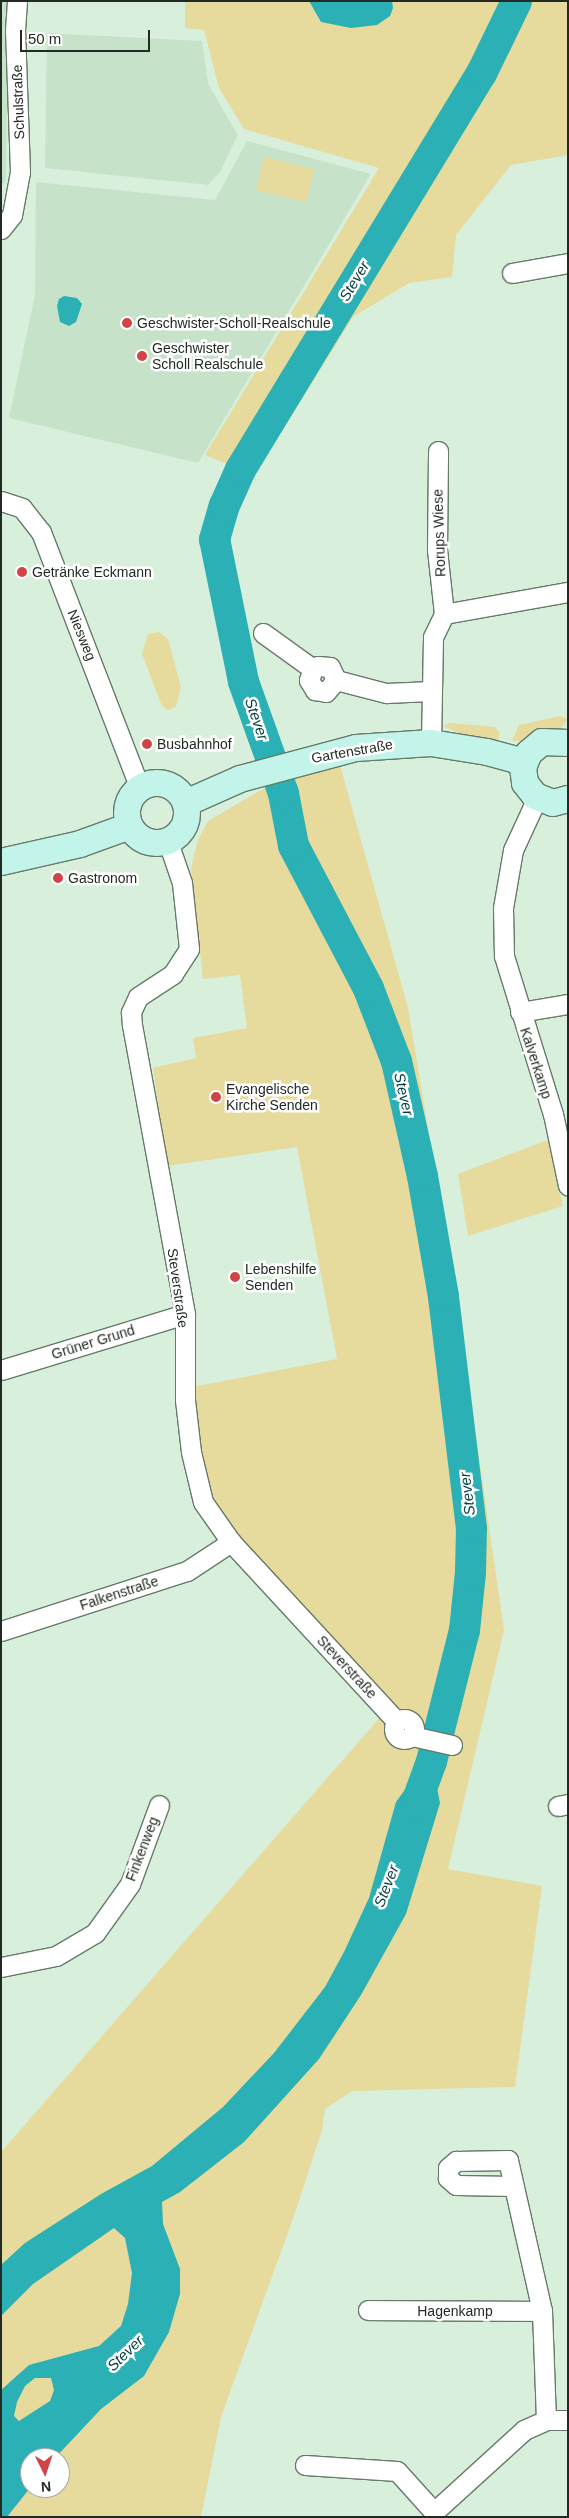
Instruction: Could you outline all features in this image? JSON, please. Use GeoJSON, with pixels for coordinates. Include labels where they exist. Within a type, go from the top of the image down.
{"type":"FeatureCollection","features":[{"type":"Feature","properties":{"kind":"street","name":"Schulstraße"},"geometry":{"type":"LineString","coordinates":[[1,229],[12,215],[20,172],[15,30],[17,1]]}},
{"type":"Feature","properties":{"kind":"street"},"geometry":{"type":"LineString","coordinates":[[512,274],[568,263]]}},
{"type":"Feature","properties":{"kind":"street","name":"Rorups Wiese"},"geometry":{"type":"LineString","coordinates":[[438,451],[437,550],[444,614]]}},
{"type":"Feature","properties":{"kind":"street","name":"Niesweg"},"geometry":{"type":"LineString","coordinates":[[1,501],[22,508],[42,532],[140,788]]}},
{"type":"Feature","properties":{"kind":"street"},"geometry":{"type":"LineString","coordinates":[[431,743],[433,637],[444,614],[568,592]]}},
{"type":"Feature","properties":{"kind":"street"},"geometry":{"type":"LineString","coordinates":[[262,633],[313,670],[318,666],[330,667],[336,680],[386,693],[431,691]]}},
{"type":"Feature","properties":{"kind":"street"},"geometry":{"type":"LineString","coordinates":[[568,743],[542,742],[529,752],[524,762],[525,784],[537,798],[553,803],[568,800]]}},
{"type":"Feature","properties":{"kind":"street","name":"Gartenstraße"},"geometry":{"type":"LineString","coordinates":[[186,802],[247,776],[291,763],[356,748],[431,743],[487,752],[524,762]]}},
{"type":"Feature","properties":{"kind":"street"},"geometry":{"type":"LineString","coordinates":[[164,783],[181,793],[186,802],[185,826],[168,842],[146,841],[130,826],[128,805],[140,788],[164,783]]}},
{"type":"Feature","properties":{"kind":"street","name":"Kalverkamp"},"geometry":{"type":"LineString","coordinates":[[537,798],[513,850],[503,908],[504,956],[520,1012],[560,1113],[568,1185]]}},
{"type":"Feature","properties":{"kind":"street"},"geometry":{"type":"LineString","coordinates":[[1,862],[80,844],[130,826]]}},
{"type":"Feature","properties":{"kind":"street","name":"Steverstraße"},"geometry":{"type":"LineString","coordinates":[[168,842],[182,882],[189,950],[173,974],[138,997],[131,1012],[185,1314],[185,1400],[191,1452],[203,1502],[231,1542],[397,1722],[405,1719],[411,1721],[414,1736],[452,1745]]}},
{"type":"Feature","properties":{"kind":"street","name":"Kalverkamp"},"geometry":{"type":"LineString","coordinates":[[520,1012],[568,1004]]}},
{"type":"Feature","properties":{"kind":"street","name":"Grüner Grund"},"geometry":{"type":"LineString","coordinates":[[1,1370],[185,1314]]}},
{"type":"Feature","properties":{"kind":"street","name":"Falkenstraße"},"geometry":{"type":"LineString","coordinates":[[1,1631],[187,1571],[231,1542]]}},
{"type":"Feature","properties":{"kind":"street","name":"Finkenweg"},"geometry":{"type":"LineString","coordinates":[[1,1967],[56,1956],[95,1933],[130,1884],[159,1805]]}},
{"type":"Feature","properties":{"kind":"street"},"geometry":{"type":"LineString","coordinates":[[513,2186],[542,2311],[546,2420]]}},
{"type":"Feature","properties":{"kind":"street","name":"Hagenkamp"},"geometry":{"type":"LineString","coordinates":[[368,2310],[542,2311]]}},
{"type":"Feature","properties":{"kind":"street"},"geometry":{"type":"LineString","coordinates":[[305,2465],[397,2471],[434,2514],[524,2430],[546,2420],[568,2420]]}},
{"type":"Feature","properties":{"kind":"shaded area"},"geometry":{"type":"Polygon","coordinates":[[[1,1],[9,1],[6,181],[1,186],[1,1]]]}},
{"type":"Feature","properties":{"kind":"shaded area"},"geometry":{"type":"Polygon","coordinates":[[[185,1],[568,1],[568,155],[511,165],[456,235],[452,277],[409,283],[353,317],[284,428],[245,471],[205,455],[379,168],[244,129],[219,88],[204,30],[185,28],[185,1]]]}},
{"type":"Feature","properties":{"kind":"shaded area"},"geometry":{"type":"Polygon","coordinates":[[[47,33],[202,41],[208,84],[238,135],[220,172],[208,185],[45,168],[47,33]]]}},
{"type":"Feature","properties":{"kind":"shaded area","name":"Geschwister Scholl Realschule"},"geometry":{"type":"Polygon","coordinates":[[[247,141],[371,174],[198,463],[9,418],[35,295],[36,182],[215,200],[247,141]]]}},
{"type":"Feature","properties":{"kind":"shaded area"},"geometry":{"type":"Polygon","coordinates":[[[264,157],[314,169],[306,202],[256,190],[264,157]]]}},
{"type":"Feature","properties":{"kind":"shaded area"},"geometry":{"type":"Polygon","coordinates":[[[159,632],[168,639],[181,687],[176,707],[168,710],[162,706],[142,654],[148,634],[159,632]]]}},
{"type":"Feature","properties":{"kind":"shaded area"},"geometry":{"type":"Polygon","coordinates":[[[560,716],[568,719],[562,727],[523,741],[512,741],[519,725],[560,716]]]}},
{"type":"Feature","properties":{"kind":"shaded area"},"geometry":{"type":"Polygon","coordinates":[[[450,723],[495,727],[500,733],[498,740],[459,733],[443,726],[450,723]]]}},
{"type":"Feature","properties":{"kind":"shaded area"},"geometry":{"type":"Polygon","coordinates":[[[340,765],[408,1008],[454,1285],[504,1630],[448,1869],[542,1886],[515,2087],[352,2091],[325,2109],[322,2130],[294,2216],[221,2417],[201,2517],[1,2517],[1,2152],[389,1707],[241,1542],[208,1493],[192,1387],[337,1359],[297,1147],[167,1166],[153,1068],[196,1058],[193,1038],[247,1028],[240,975],[203,979],[191,868],[198,840],[208,821],[261,790],[340,765]]]}},
{"type":"Feature","properties":{"kind":"shaded area"},"geometry":{"type":"Polygon","coordinates":[[[548,1140],[563,1206],[468,1236],[458,1174],[548,1140]]]}},
{"type":"Feature","properties":{"kind":"water"},"geometry":{"type":"Polygon","coordinates":[[[309,1],[392,1],[393,8],[390,16],[377,25],[351,28],[321,22],[309,1]]]}},
{"type":"Feature","properties":{"kind":"water"},"geometry":{"type":"Polygon","coordinates":[[[64,296],[77,298],[82,304],[76,322],[69,326],[60,322],[57,306],[59,299],[64,296]]]}},
{"type":"Feature","properties":{"kind":"water"},"geometry":{"type":"Polygon","coordinates":[[[418,1758],[442,1764],[437,1788],[440,1803],[406,1914],[361,1995],[319,2059],[244,2142],[180,2192],[162,2202],[163,2224],[180,2269],[180,2294],[169,2332],[144,2376],[101,2409],[64,2448],[20,2448],[20,2498],[22,2498],[7,2517],[1,2517],[1,2390],[29,2365],[99,2346],[121,2326],[128,2304],[132,2273],[125,2238],[114,2228],[33,2284],[1,2316],[1,2265],[25,2243],[101,2194],[152,2166],[223,2107],[274,2053],[325,1987],[344,1952],[369,1898],[396,1802],[412,1780],[418,1758]],[[35,2378],[25,2386],[17,2402],[14,2416],[19,2421],[50,2401],[54,2390],[51,2378],[35,2378]]]}},
{"type":"Feature","properties":{"kind":"waterway","name":"Stever"},"geometry":{"type":"LineString","coordinates":[[416,1802],[431,1761],[464,1630],[470,1572],[471,1528],[443,1296],[422,1176],[396,1061],[368,988],[293,845],[283,793],[243,681],[214,539],[224,505],[240,469],[481,73],[516,1]]}},
{"type":"Feature","properties":{"kind":"place","name":"Geschwister-Scholl-Realschule"},"geometry":{"type":"Point","coordinates":[127,323]}},
{"type":"Feature","properties":{"kind":"place","name":"Geschwister Scholl Realschule"},"geometry":{"type":"Point","coordinates":[142,356]}},
{"type":"Feature","properties":{"kind":"place","name":"Getränke Eckmann"},"geometry":{"type":"Point","coordinates":[22,572]}},
{"type":"Feature","properties":{"kind":"place","name":"Busbahnhof"},"geometry":{"type":"Point","coordinates":[147,744]}},
{"type":"Feature","properties":{"kind":"place","name":"Gastronom"},"geometry":{"type":"Point","coordinates":[58,878]}},
{"type":"Feature","properties":{"kind":"place","name":"Evangelische Kirche Senden"},"geometry":{"type":"Point","coordinates":[216,1097]}},
{"type":"Feature","properties":{"kind":"place","name":"Lebenshilfe Senden"},"geometry":{"type":"Point","coordinates":[235,1277]}}]}
